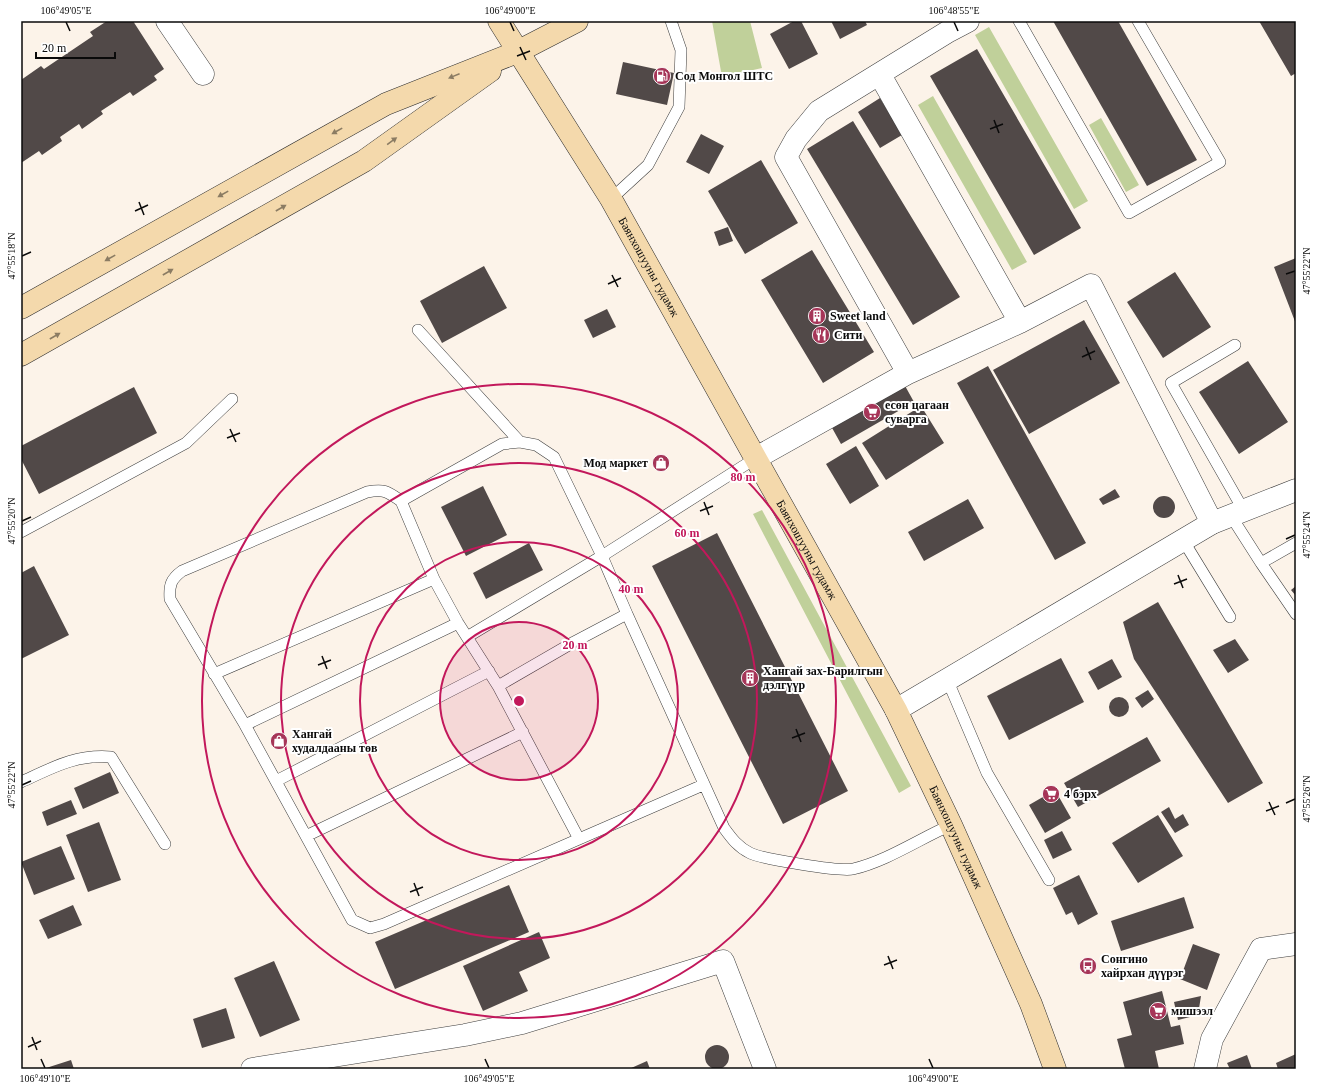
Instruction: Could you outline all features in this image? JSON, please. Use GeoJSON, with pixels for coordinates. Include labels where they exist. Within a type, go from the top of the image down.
{"type":"FeatureCollection","features":[{"type":"Feature","properties":{"kind":"main road","name":"Баянхошууны гудамж"},"geometry":{"type":"LineString","coordinates":[[499,21],[517,52],[611,199],[896,710],[1031,1004],[1055,1069]]}},
{"type":"Feature","properties":{"kind":"main road"},"geometry":{"type":"LineString","coordinates":[[21,308],[386,104],[517,52],[577,21]]}},
{"type":"Feature","properties":{"kind":"main road"},"geometry":{"type":"LineString","coordinates":[[21,355],[364,161],[517,52]]}},
{"type":"Feature","properties":{"kind":"street"},"geometry":{"type":"LineString","coordinates":[[167,21],[203,74]]}},
{"type":"Feature","properties":{"kind":"street"},"geometry":{"type":"LineString","coordinates":[[908,373],[786,156],[796,139],[819,111],[880,75],[946,26],[968,21]]}},
{"type":"Feature","properties":{"kind":"street"},"geometry":{"type":"LineString","coordinates":[[880,75],[1020,322]]}},
{"type":"Feature","properties":{"kind":"street"},"geometry":{"type":"LineString","coordinates":[[756,458],[908,373],[1020,322],[1091,284],[1229,517]]}},
{"type":"Feature","properties":{"kind":"street"},"geometry":{"type":"LineString","coordinates":[[896,710],[1183,540],[1229,517],[1296,490]]}},
{"type":"Feature","properties":{"kind":"street"},"geometry":{"type":"LineString","coordinates":[[1205,1069],[1212,1039],[1260,949],[1296,944]]}},
{"type":"Feature","properties":{"kind":"street"},"geometry":{"type":"LineString","coordinates":[[252,1069],[465,1035],[522,1023],[723,961],[765,1069]]}},
{"type":"Feature","properties":{"kind":"lane"},"geometry":{"type":"LineString","coordinates":[[611,199],[648,165],[679,107],[681,50],[671,21]]}},
{"type":"Feature","properties":{"kind":"lane"},"geometry":{"type":"LineString","coordinates":[[1019,21],[1130,213],[1220,162],[1138,21]]}},
{"type":"Feature","properties":{"kind":"lane"},"geometry":{"type":"LineString","coordinates":[[418,330],[520,442]]}},
{"type":"Feature","properties":{"kind":"lane"},"geometry":{"type":"LineString","coordinates":[[1235,345],[1171,383],[1229,517],[1296,614]]}},
{"type":"Feature","properties":{"kind":"lane"},"geometry":{"type":"LineString","coordinates":[[21,532],[186,443],[232,399]]}},
{"type":"Feature","properties":{"kind":"lane"},"geometry":{"type":"LineString","coordinates":[[401,501],[502,444],[520,442],[536,445],[554,457],[602,556],[724,828],[735,844],[751,854],[832,870],[852,870],[874,862],[950,825]]}},
{"type":"Feature","properties":{"kind":"lane"},"geometry":{"type":"LineString","coordinates":[[467,637],[602,556],[756,458]]}},
{"type":"Feature","properties":{"kind":"lane"},"geometry":{"type":"LineString","coordinates":[[579,839],[498,686],[458,623],[434,579],[401,501],[390,493],[380,490],[367,492],[182,571],[173,578],[169,587],[170,599],[245,725],[352,920],[370,928],[384,924],[704,785]]}},
{"type":"Feature","properties":{"kind":"lane"},"geometry":{"type":"LineString","coordinates":[[1183,540],[1230,617]]}},
{"type":"Feature","properties":{"kind":"lane"},"geometry":{"type":"LineString","coordinates":[[1261,563],[1296,543]]}},
{"type":"Feature","properties":{"kind":"lane"},"geometry":{"type":"LineString","coordinates":[[214,674],[434,579]]}},
{"type":"Feature","properties":{"kind":"lane"},"geometry":{"type":"LineString","coordinates":[[498,686],[574,642],[627,614]]}},
{"type":"Feature","properties":{"kind":"lane"},"geometry":{"type":"LineString","coordinates":[[245,725],[458,623]]}},
{"type":"Feature","properties":{"kind":"lane"},"geometry":{"type":"LineString","coordinates":[[276,780],[489,672]]}},
{"type":"Feature","properties":{"kind":"lane"},"geometry":{"type":"LineString","coordinates":[[947,679],[987,773],[1049,880]]}},
{"type":"Feature","properties":{"kind":"lane"},"geometry":{"type":"LineString","coordinates":[[306,836],[523,732]]}},
{"type":"Feature","properties":{"kind":"lane"},"geometry":{"type":"LineString","coordinates":[[21,782],[67,761],[94,755],[111,757],[165,844]]}},
{"type":"Feature","properties":{"kind":"green space"},"geometry":{"type":"Polygon","coordinates":[[[712,21],[750,21],[762,68],[722,77],[712,21]]]}},
{"type":"Feature","properties":{"kind":"green space"},"geometry":{"type":"Polygon","coordinates":[[[989,27],[1088,201],[1074,209],[975,35],[989,27]]]}},
{"type":"Feature","properties":{"kind":"green space"},"geometry":{"type":"Polygon","coordinates":[[[933,96],[1027,262],[1012,270],[918,105],[933,96]]]}},
{"type":"Feature","properties":{"kind":"green space"},"geometry":{"type":"Polygon","coordinates":[[[1101,118],[1139,185],[1126,192],[1089,125],[1101,118]]]}},
{"type":"Feature","properties":{"kind":"green space"},"geometry":{"type":"Polygon","coordinates":[[[762,510],[911,786],[899,793],[753,514],[762,510]]]}},
{"type":"Feature","properties":{"kind":"building"},"geometry":{"type":"Polygon","coordinates":[[[107,21],[133,21],[164,69],[154,76],[157,80],[133,96],[130,92],[101,111],[103,114],[82,129],[79,124],[60,137],[62,141],[42,155],[39,151],[21,163],[21,80],[41,66],[44,69],[93,36],[90,32],[107,21]]]}},
{"type":"Feature","properties":{"kind":"building"},"geometry":{"type":"Polygon","coordinates":[[[794,21],[801,21],[818,54],[789,69],[770,34],[794,21]]]}},
{"type":"Feature","properties":{"kind":"building"},"geometry":{"type":"Polygon","coordinates":[[[831,21],[865,21],[867,25],[840,39],[831,21]]]}},
{"type":"Feature","properties":{"kind":"building"},"geometry":{"type":"Polygon","coordinates":[[[1053,21],[1118,21],[1197,160],[1147,186],[1053,21]]]}},
{"type":"Feature","properties":{"kind":"building"},"geometry":{"type":"Polygon","coordinates":[[[1259,21],[1296,21],[1296,73],[1291,76],[1259,21]]]}},
{"type":"Feature","properties":{"kind":"building"},"geometry":{"type":"Polygon","coordinates":[[[977,49],[1081,228],[1034,255],[930,76],[977,49]]]}},
{"type":"Feature","properties":{"kind":"building"},"geometry":{"type":"Polygon","coordinates":[[[623,62],[674,73],[667,105],[616,94],[623,62]]]}},
{"type":"Feature","properties":{"kind":"building"},"geometry":{"type":"Polygon","coordinates":[[[880,98],[902,135],[880,148],[858,112],[880,98]]]}},
{"type":"Feature","properties":{"kind":"building"},"geometry":{"type":"Polygon","coordinates":[[[853,121],[960,297],[913,325],[807,149],[853,121]]]}},
{"type":"Feature","properties":{"kind":"building"},"geometry":{"type":"Polygon","coordinates":[[[701,134],[724,146],[709,174],[686,162],[701,134]]]}},
{"type":"Feature","properties":{"kind":"building"},"geometry":{"type":"Polygon","coordinates":[[[761,160],[798,223],[745,254],[708,191],[761,160]]]}},
{"type":"Feature","properties":{"kind":"building"},"geometry":{"type":"Polygon","coordinates":[[[728,227],[733,241],[719,246],[714,232],[728,227]]]}},
{"type":"Feature","properties":{"kind":"building","name":"Sweet land"},"geometry":{"type":"Polygon","coordinates":[[[812,250],[874,352],[823,383],[761,280],[812,250]]]}},
{"type":"Feature","properties":{"kind":"building"},"geometry":{"type":"Polygon","coordinates":[[[1296,258],[1296,324],[1274,267],[1296,258]]]}},
{"type":"Feature","properties":{"kind":"building"},"geometry":{"type":"Polygon","coordinates":[[[484,266],[507,308],[442,343],[420,301],[484,266]]]}},
{"type":"Feature","properties":{"kind":"building"},"geometry":{"type":"Polygon","coordinates":[[[1175,272],[1211,327],[1163,358],[1127,302],[1175,272]]]}},
{"type":"Feature","properties":{"kind":"building"},"geometry":{"type":"Polygon","coordinates":[[[607,309],[616,327],[593,338],[584,320],[607,309]]]}},
{"type":"Feature","properties":{"kind":"building"},"geometry":{"type":"Polygon","coordinates":[[[1084,320],[1120,383],[1029,434],[993,370],[1084,320]]]}},
{"type":"Feature","properties":{"kind":"building"},"geometry":{"type":"Polygon","coordinates":[[[1248,361],[1288,422],[1239,454],[1199,392],[1248,361]]]}},
{"type":"Feature","properties":{"kind":"building"},"geometry":{"type":"Polygon","coordinates":[[[988,366],[1086,543],[1055,560],[957,383],[988,366]]]}},
{"type":"Feature","properties":{"kind":"building"},"geometry":{"type":"Polygon","coordinates":[[[904,384],[914,402],[841,444],[831,426],[904,384]]]}},
{"type":"Feature","properties":{"kind":"building"},"geometry":{"type":"Polygon","coordinates":[[[134,387],[157,433],[39,494],[21,459],[21,446],[134,387]]]}},
{"type":"Feature","properties":{"kind":"building"},"geometry":{"type":"Polygon","coordinates":[[[921,406],[944,443],[886,480],[862,443],[921,406]]]}},
{"type":"Feature","properties":{"kind":"building"},"geometry":{"type":"Polygon","coordinates":[[[856,446],[879,486],[850,504],[826,464],[856,446]]]}},
{"type":"Feature","properties":{"kind":"building"},"geometry":{"type":"Polygon","coordinates":[[[483,486],[507,535],[466,556],[441,507],[483,486]]]}},
{"type":"Feature","properties":{"kind":"building"},"geometry":{"type":"Polygon","coordinates":[[[1115,489],[1120,497],[1103,505],[1099,499],[1115,489]]]}},
{"type":"Feature","properties":{"kind":"building"},"geometry":{"type":"Polygon","coordinates":[[[1160,496],[1168,496],[1175,503],[1175,511],[1168,518],[1160,518],[1153,511],[1153,503],[1160,496]]]}},
{"type":"Feature","properties":{"kind":"building"},"geometry":{"type":"Polygon","coordinates":[[[968,499],[984,528],[924,561],[908,532],[968,499]]]}},
{"type":"Feature","properties":{"kind":"building","name":"Хангай зах-Барилгын дэлгүүр"},"geometry":{"type":"Polygon","coordinates":[[[717,533],[848,791],[783,824],[652,566],[717,533]]]}},
{"type":"Feature","properties":{"kind":"building"},"geometry":{"type":"Polygon","coordinates":[[[529,543],[543,570],[486,599],[473,573],[529,543]]]}},
{"type":"Feature","properties":{"kind":"building"},"geometry":{"type":"Polygon","coordinates":[[[34,566],[69,635],[21,659],[21,573],[34,566]]]}},
{"type":"Feature","properties":{"kind":"building"},"geometry":{"type":"Polygon","coordinates":[[[1296,586],[1296,596],[1291,590],[1296,586]]]}},
{"type":"Feature","properties":{"kind":"building"},"geometry":{"type":"Polygon","coordinates":[[[1158,602],[1263,783],[1228,803],[1134,659],[1123,622],[1158,602]]]}},
{"type":"Feature","properties":{"kind":"building"},"geometry":{"type":"Polygon","coordinates":[[[1235,639],[1249,660],[1228,673],[1213,650],[1235,639]]]}},
{"type":"Feature","properties":{"kind":"building"},"geometry":{"type":"Polygon","coordinates":[[[1061,658],[1084,702],[1009,740],[987,696],[1061,658]]]}},
{"type":"Feature","properties":{"kind":"building"},"geometry":{"type":"Polygon","coordinates":[[[1112,659],[1122,677],[1098,690],[1088,672],[1112,659]]]}},
{"type":"Feature","properties":{"kind":"building"},"geometry":{"type":"Polygon","coordinates":[[[1148,690],[1154,699],[1142,708],[1135,698],[1148,690]]]}},
{"type":"Feature","properties":{"kind":"building"},"geometry":{"type":"Polygon","coordinates":[[[1115,697],[1123,697],[1129,703],[1129,711],[1123,717],[1115,717],[1109,711],[1109,703],[1115,697]]]}},
{"type":"Feature","properties":{"kind":"building"},"geometry":{"type":"Polygon","coordinates":[[[1147,737],[1161,761],[1078,807],[1064,783],[1147,737]]]}},
{"type":"Feature","properties":{"kind":"building"},"geometry":{"type":"Polygon","coordinates":[[[110,772],[119,793],[83,809],[74,788],[110,772]]]}},
{"type":"Feature","properties":{"kind":"building"},"geometry":{"type":"Polygon","coordinates":[[[1055,790],[1071,818],[1045,833],[1029,805],[1055,790]]]}},
{"type":"Feature","properties":{"kind":"building"},"geometry":{"type":"Polygon","coordinates":[[[71,800],[77,814],[47,826],[42,812],[71,800]]]}},
{"type":"Feature","properties":{"kind":"building"},"geometry":{"type":"Polygon","coordinates":[[[1169,807],[1175,819],[1183,814],[1189,825],[1175,833],[1161,812],[1169,807]]]}},
{"type":"Feature","properties":{"kind":"building"},"geometry":{"type":"Polygon","coordinates":[[[1158,815],[1183,856],[1138,883],[1112,843],[1158,815]]]}},
{"type":"Feature","properties":{"kind":"building"},"geometry":{"type":"Polygon","coordinates":[[[99,822],[121,880],[88,892],[66,835],[99,822]]]}},
{"type":"Feature","properties":{"kind":"building"},"geometry":{"type":"Polygon","coordinates":[[[1062,831],[1072,850],[1053,859],[1044,840],[1062,831]]]}},
{"type":"Feature","properties":{"kind":"building"},"geometry":{"type":"Polygon","coordinates":[[[61,846],[75,879],[34,895],[21,862],[61,846]]]}},
{"type":"Feature","properties":{"kind":"building"},"geometry":{"type":"Polygon","coordinates":[[[1079,875],[1098,914],[1078,925],[1072,912],[1066,915],[1053,888],[1079,875]]]}},
{"type":"Feature","properties":{"kind":"building"},"geometry":{"type":"Polygon","coordinates":[[[509,885],[529,932],[395,989],[375,942],[509,885]]]}},
{"type":"Feature","properties":{"kind":"building"},"geometry":{"type":"Polygon","coordinates":[[[1184,897],[1194,928],[1121,951],[1111,921],[1184,897]]]}},
{"type":"Feature","properties":{"kind":"building"},"geometry":{"type":"Polygon","coordinates":[[[73,905],[82,925],[48,939],[39,920],[73,905]]]}},
{"type":"Feature","properties":{"kind":"building"},"geometry":{"type":"Polygon","coordinates":[[[539,932],[550,958],[519,972],[528,991],[483,1011],[463,966],[539,932]]]}},
{"type":"Feature","properties":{"kind":"building"},"geometry":{"type":"Polygon","coordinates":[[[1193,944],[1220,954],[1207,990],[1180,979],[1193,944]]]}},
{"type":"Feature","properties":{"kind":"building"},"geometry":{"type":"Polygon","coordinates":[[[274,961],[300,1020],[260,1037],[234,978],[274,961]]]}},
{"type":"Feature","properties":{"kind":"building"},"geometry":{"type":"Polygon","coordinates":[[[1162,991],[1171,1027],[1180,1025],[1184,1044],[1155,1051],[1159,1069],[1125,1069],[1117,1039],[1132,1035],[1123,1002],[1162,991]]]}},
{"type":"Feature","properties":{"kind":"building"},"geometry":{"type":"Polygon","coordinates":[[[1201,996],[1198,1015],[1178,1020],[1174,1002],[1201,996]]]}},
{"type":"Feature","properties":{"kind":"building"},"geometry":{"type":"Polygon","coordinates":[[[226,1008],[235,1038],[202,1048],[193,1019],[226,1008]]]}},
{"type":"Feature","properties":{"kind":"building"},"geometry":{"type":"Polygon","coordinates":[[[717,1045],[725,1049],[729,1057],[725,1065],[717,1069],[709,1065],[705,1057],[709,1049],[717,1045]]]}},
{"type":"Feature","properties":{"kind":"building"},"geometry":{"type":"Polygon","coordinates":[[[1296,1054],[1296,1069],[1278,1069],[1276,1063],[1296,1054]]]}},
{"type":"Feature","properties":{"kind":"building"},"geometry":{"type":"Polygon","coordinates":[[[1247,1055],[1252,1069],[1230,1069],[1227,1063],[1247,1055]]]}},
{"type":"Feature","properties":{"kind":"building"},"geometry":{"type":"Polygon","coordinates":[[[71,1060],[74,1069],[43,1069],[71,1060]]]}},
{"type":"Feature","properties":{"kind":"building"},"geometry":{"type":"Polygon","coordinates":[[[647,1061],[650,1069],[629,1069],[647,1061]]]}},
{"type":"Feature","properties":{"kind":"place","name":"Сод Монгол ШТС"},"geometry":{"type":"Point","coordinates":[662,76]}},
{"type":"Feature","properties":{"kind":"place","name":"Sweet land"},"geometry":{"type":"Point","coordinates":[817,316]}},
{"type":"Feature","properties":{"kind":"place","name":"Сити"},"geometry":{"type":"Point","coordinates":[821,335]}},
{"type":"Feature","properties":{"kind":"place","name":"есөн цагаан суварга"},"geometry":{"type":"Point","coordinates":[872,412]}},
{"type":"Feature","properties":{"kind":"place","name":"Мод маркет"},"geometry":{"type":"Point","coordinates":[661,463]}},
{"type":"Feature","properties":{"kind":"place","name":"Хангай зах-Барилгын дэлгүүр"},"geometry":{"type":"Point","coordinates":[750,678]}},
{"type":"Feature","properties":{"kind":"place","name":"Хангай худалдааны төв"},"geometry":{"type":"Point","coordinates":[279,741]}},
{"type":"Feature","properties":{"kind":"place","name":"4 бэрх"},"geometry":{"type":"Point","coordinates":[1051,794]}},
{"type":"Feature","properties":{"kind":"place","name":"Сонгино хайрхан дүүрэг"},"geometry":{"type":"Point","coordinates":[1088,966]}},
{"type":"Feature","properties":{"kind":"place","name":"мишээл"},"geometry":{"type":"Point","coordinates":[1158,1011]}}]}
